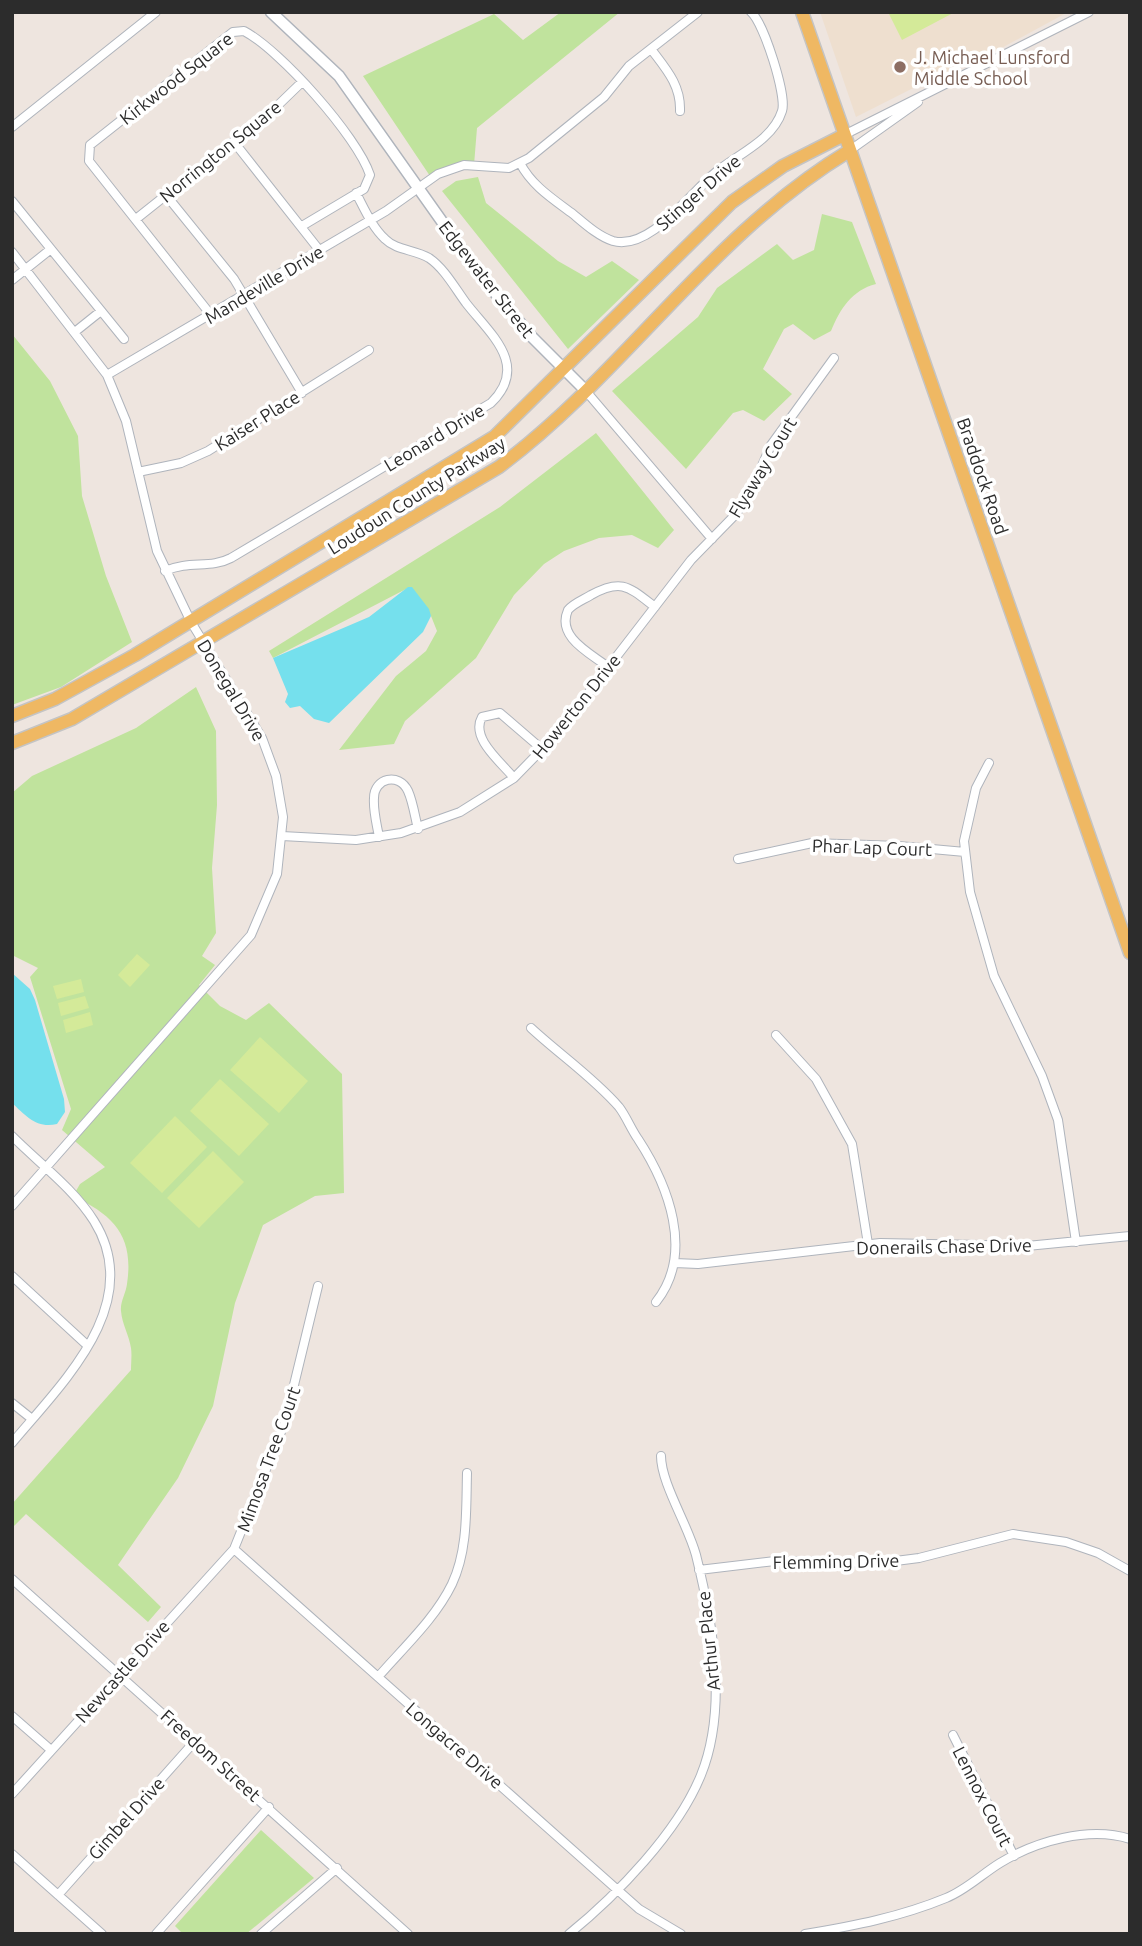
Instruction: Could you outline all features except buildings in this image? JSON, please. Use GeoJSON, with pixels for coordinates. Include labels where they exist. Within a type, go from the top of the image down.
{"type":"FeatureCollection","features":[{"type":"Feature","properties":{"kind":"main road","name":"Braddock Road"},"geometry":{"type":"LineString","coordinates":[[802,12],[1130,953]]}},
{"type":"Feature","properties":{"kind":"main road","name":"Loudoun County Parkway"},"geometry":{"type":"LineString","coordinates":[[12,716],[55,699],[191,622],[494,437],[732,202],[763,178],[844,135]]}},
{"type":"Feature","properties":{"kind":"main road","name":"Loudoun County Parkway"},"geometry":{"type":"LineString","coordinates":[[12,743],[72,719],[466,489],[530,444],[734,237],[849,151]]}},
{"type":"Feature","properties":{"kind":"street"},"geometry":{"type":"LineString","coordinates":[[12,127],[156,12]]}},
{"type":"Feature","properties":{"kind":"street","name":"Edgewater Street"},"geometry":{"type":"LineString","coordinates":[[271,12],[339,76],[485,282],[530,336],[585,390],[712,539]]}},
{"type":"Feature","properties":{"kind":"street"},"geometry":{"type":"LineString","coordinates":[[420,189],[455,167],[509,168],[520,163],[604,97],[629,66],[698,12]]}},
{"type":"Feature","properties":{"kind":"street","name":"Stinger Drive"},"geometry":{"type":"LineString","coordinates":[[520,163],[528,179],[596,232],[613,240],[627,242],[653,232],[702,184],[767,135],[783,109],[769,41],[751,12]]}},
{"type":"Feature","properties":{"kind":"street"},"geometry":{"type":"LineString","coordinates":[[844,135],[1089,12]]}},
{"type":"Feature","properties":{"kind":"street","name":"Kirkwood Square"},"geometry":{"type":"LineString","coordinates":[[211,315],[89,161],[88,150],[93,142],[233,32],[248,33],[302,82],[335,120],[369,170],[368,185],[356,194]]}},
{"type":"Feature","properties":{"kind":"street"},"geometry":{"type":"LineString","coordinates":[[652,49],[681,95],[680,111]]}},
{"type":"Feature","properties":{"kind":"street","name":"Norrington Square"},"geometry":{"type":"LineString","coordinates":[[136,219],[234,142],[302,82]]}},
{"type":"Feature","properties":{"kind":"street"},"geometry":{"type":"LineString","coordinates":[[849,151],[937,88]]}},
{"type":"Feature","properties":{"kind":"street"},"geometry":{"type":"LineString","coordinates":[[234,142],[320,251]]}},
{"type":"Feature","properties":{"kind":"street","name":"Mandeville Drive"},"geometry":{"type":"LineString","coordinates":[[107,375],[320,251],[420,189]]}},
{"type":"Feature","properties":{"kind":"street"},"geometry":{"type":"LineString","coordinates":[[302,226],[356,194]]}},
{"type":"Feature","properties":{"kind":"street","name":"Leonard Drive"},"geometry":{"type":"LineString","coordinates":[[165,571],[188,563],[218,564],[231,558],[491,403],[503,388],[508,370],[500,345],[438,265],[422,254],[402,249],[387,241],[356,194]]}},
{"type":"Feature","properties":{"kind":"street"},"geometry":{"type":"LineString","coordinates":[[166,195],[244,296],[302,393]]}},
{"type":"Feature","properties":{"kind":"street"},"geometry":{"type":"LineString","coordinates":[[12,201],[124,339]]}},
{"type":"Feature","properties":{"kind":"street"},"geometry":{"type":"LineString","coordinates":[[12,280],[51,248]]}},
{"type":"Feature","properties":{"kind":"street","name":"Donegal Drive"},"geometry":{"type":"LineString","coordinates":[[12,251],[76,331],[107,375],[125,421],[151,529],[165,571],[191,622],[252,719],[271,757],[281,797],[282,836],[271,895],[251,935],[12,1206]]}},
{"type":"Feature","properties":{"kind":"street"},"geometry":{"type":"LineString","coordinates":[[76,331],[101,311]]}},
{"type":"Feature","properties":{"kind":"street","name":"Kaiser Place"},"geometry":{"type":"LineString","coordinates":[[138,472],[194,458],[369,351]]}},
{"type":"Feature","properties":{"kind":"street","name":"Flyaway Court"},"geometry":{"type":"LineString","coordinates":[[712,539],[736,514],[751,491],[771,445],[834,358]]}},
{"type":"Feature","properties":{"kind":"street","name":"Howerton Drive"},"geometry":{"type":"LineString","coordinates":[[282,836],[333,840],[379,837],[418,829],[460,813],[514,778],[543,750],[654,607],[712,539]]}},
{"type":"Feature","properties":{"kind":"street"},"geometry":{"type":"LineString","coordinates":[[608,667],[569,635],[564,624],[568,610],[600,590],[620,585],[633,589],[654,607]]}},
{"type":"Feature","properties":{"kind":"street"},"geometry":{"type":"LineString","coordinates":[[514,778],[481,739],[479,727],[482,717],[500,713],[543,750]]}},
{"type":"Feature","properties":{"kind":"street"},"geometry":{"type":"LineString","coordinates":[[989,763],[969,810],[964,841],[970,892],[994,976],[1042,1076],[1058,1120],[1076,1242]]}},
{"type":"Feature","properties":{"kind":"street"},"geometry":{"type":"LineString","coordinates":[[379,837],[373,797],[380,783],[390,779],[398,781],[407,789],[418,829]]}},
{"type":"Feature","properties":{"kind":"street","name":"Phar Lap Court"},"geometry":{"type":"LineString","coordinates":[[738,859],[813,843],[874,844],[965,852]]}},
{"type":"Feature","properties":{"kind":"street"},"geometry":{"type":"LineString","coordinates":[[531,1028],[619,1107],[652,1158],[668,1194],[674,1231],[675,1263],[670,1281],[656,1302]]}},
{"type":"Feature","properties":{"kind":"street"},"geometry":{"type":"LineString","coordinates":[[776,1035],[816,1079],[852,1144],[868,1244]]}},
{"type":"Feature","properties":{"kind":"street"},"geometry":{"type":"LineString","coordinates":[[12,1136],[93,1219],[108,1254],[111,1276],[108,1305],[88,1346],[12,1443]]}},
{"type":"Feature","properties":{"kind":"street","name":"Donerails Chase Drive"},"geometry":{"type":"LineString","coordinates":[[675,1263],[698,1264],[868,1244],[960,1242],[1027,1246],[1130,1236]]}},
{"type":"Feature","properties":{"kind":"street"},"geometry":{"type":"LineString","coordinates":[[12,1276],[88,1346]]}},
{"type":"Feature","properties":{"kind":"street","name":"Mimosa Tree Court"},"geometry":{"type":"LineString","coordinates":[[234,1549],[285,1422],[318,1286]]}},
{"type":"Feature","properties":{"kind":"street"},"geometry":{"type":"LineString","coordinates":[[12,1403],[33,1419]]}},
{"type":"Feature","properties":{"kind":"street","name":"Arthur Place"},"geometry":{"type":"LineString","coordinates":[[569,1934],[617,1889],[678,1818],[704,1764],[712,1731],[715,1689],[699,1570],[682,1513],[663,1476],[661,1456]]}},
{"type":"Feature","properties":{"kind":"street"},"geometry":{"type":"LineString","coordinates":[[378,1677],[435,1611],[453,1582],[465,1531],[467,1473]]}},
{"type":"Feature","properties":{"kind":"street","name":"Flemming Drive"},"geometry":{"type":"LineString","coordinates":[[699,1570],[775,1560],[880,1563],[919,1558],[1013,1534],[1066,1542],[1098,1553],[1130,1571]]}},
{"type":"Feature","properties":{"kind":"street","name":"Newcastle Drive"},"geometry":{"type":"LineString","coordinates":[[12,1794],[234,1549]]}},
{"type":"Feature","properties":{"kind":"street","name":"Longacre Drive"},"geometry":{"type":"LineString","coordinates":[[234,1549],[639,1909],[681,1934]]}},
{"type":"Feature","properties":{"kind":"street","name":"Freedom Street"},"geometry":{"type":"LineString","coordinates":[[12,1579],[408,1934]]}},
{"type":"Feature","properties":{"kind":"street"},"geometry":{"type":"LineString","coordinates":[[12,1716],[51,1750]]}},
{"type":"Feature","properties":{"kind":"street","name":"Lennox Court"},"geometry":{"type":"LineString","coordinates":[[953,1735],[1014,1856]]}},
{"type":"Feature","properties":{"kind":"street","name":"Gimbel Drive"},"geometry":{"type":"LineString","coordinates":[[58,1895],[195,1741]]}},
{"type":"Feature","properties":{"kind":"street"},"geometry":{"type":"LineString","coordinates":[[156,1934],[269,1807]]}},
{"type":"Feature","properties":{"kind":"street"},"geometry":{"type":"LineString","coordinates":[[804,1934],[868,1923],[939,1901],[1014,1856],[1038,1845],[1074,1836],[1099,1834],[1130,1839]]}},
{"type":"Feature","properties":{"kind":"street"},"geometry":{"type":"LineString","coordinates":[[12,1854],[102,1934]]}},
{"type":"Feature","properties":{"kind":"street"},"geometry":{"type":"LineString","coordinates":[[261,1934],[337,1868]]}},
{"type":"Feature","properties":{"kind":"shaded area","name":"J. Michael Lunsford Middle School"},"geometry":{"type":"Polygon","coordinates":[[[820,12],[1068,12],[985,57],[935,77],[856,117],[820,12]]]}},
{"type":"Feature","properties":{"kind":"green space"},"geometry":{"type":"Polygon","coordinates":[[[561,12],[620,12],[477,128],[474,165],[432,179],[363,76],[494,14],[523,40],[561,12]]]}},
{"type":"Feature","properties":{"kind":"green space"},"geometry":{"type":"Polygon","coordinates":[[[888,12],[955,12],[902,40],[888,12]]]}},
{"type":"Feature","properties":{"kind":"green space"},"geometry":{"type":"Polygon","coordinates":[[[478,177],[486,203],[558,261],[586,277],[612,261],[639,280],[568,349],[442,191],[456,181],[478,177]]]}},
{"type":"Feature","properties":{"kind":"green space"},"geometry":{"type":"Polygon","coordinates":[[[822,214],[852,222],[876,284],[854,296],[838,315],[831,331],[814,340],[793,324],[784,329],[763,369],[792,394],[764,421],[743,410],[733,413],[686,469],[612,391],[698,317],[717,288],[777,244],[793,260],[814,250],[822,214]]]}},
{"type":"Feature","properties":{"kind":"green space"},"geometry":{"type":"Polygon","coordinates":[[[12,334],[50,381],[78,436],[82,496],[106,576],[132,642],[61,687],[12,705],[12,334]]]}},
{"type":"Feature","properties":{"kind":"green space"},"geometry":{"type":"Polygon","coordinates":[[[596,433],[674,530],[658,548],[632,535],[599,538],[564,551],[544,564],[514,595],[476,658],[405,721],[394,744],[339,750],[396,676],[426,651],[437,631],[431,616],[408,588],[273,658],[269,651],[500,507],[596,433]]]}},
{"type":"Feature","properties":{"kind":"green space"},"geometry":{"type":"Polygon","coordinates":[[[196,687],[216,731],[217,805],[212,868],[216,933],[202,956],[215,965],[199,985],[220,1006],[246,1020],[269,1003],[342,1074],[344,1193],[315,1196],[263,1225],[235,1303],[213,1406],[178,1478],[118,1565],[161,1607],[148,1622],[26,1514],[12,1528],[12,1504],[131,1370],[131,1356],[121,1311],[128,1268],[124,1241],[110,1220],[73,1196],[80,1184],[105,1167],[62,1130],[71,1109],[30,977],[38,968],[12,955],[12,793],[32,776],[136,728],[196,687]]]}},
{"type":"Feature","properties":{"kind":"green space"},"geometry":{"type":"Polygon","coordinates":[[[137,954],[150,965],[130,987],[118,975],[137,954]]]}},
{"type":"Feature","properties":{"kind":"green space"},"geometry":{"type":"Polygon","coordinates":[[[81,979],[84,992],[57,999],[53,986],[81,979]]]}},
{"type":"Feature","properties":{"kind":"green space"},"geometry":{"type":"Polygon","coordinates":[[[85,996],[89,1008],[61,1016],[58,1003],[85,996]]]}},
{"type":"Feature","properties":{"kind":"green space"},"geometry":{"type":"Polygon","coordinates":[[[90,1012],[93,1025],[66,1033],[63,1020],[90,1012]]]}},
{"type":"Feature","properties":{"kind":"green space"},"geometry":{"type":"Polygon","coordinates":[[[260,1037],[308,1081],[279,1113],[230,1070],[260,1037]]]}},
{"type":"Feature","properties":{"kind":"green space"},"geometry":{"type":"Polygon","coordinates":[[[220,1079],[269,1124],[239,1156],[190,1111],[220,1079]]]}},
{"type":"Feature","properties":{"kind":"green space"},"geometry":{"type":"Polygon","coordinates":[[[175,1116],[207,1147],[162,1193],[130,1163],[175,1116]]]}},
{"type":"Feature","properties":{"kind":"green space"},"geometry":{"type":"Polygon","coordinates":[[[213,1151],[244,1182],[199,1228],[167,1198],[213,1151]]]}},
{"type":"Feature","properties":{"kind":"green space"},"geometry":{"type":"Polygon","coordinates":[[[261,1830],[314,1878],[246,1934],[183,1934],[175,1926],[261,1830]]]}},
{"type":"Feature","properties":{"kind":"water"},"geometry":{"type":"Polygon","coordinates":[[[408,587],[412,587],[429,609],[431,616],[423,632],[329,723],[314,719],[300,706],[290,708],[285,702],[288,694],[273,658],[369,617],[408,587]]]}},
{"type":"Feature","properties":{"kind":"water"},"geometry":{"type":"Polygon","coordinates":[[[12,973],[30,989],[35,1000],[64,1099],[65,1112],[57,1124],[38,1123],[12,1103],[12,973]]]}},
{"type":"Feature","properties":{"kind":"place","name":"J. Michael Lunsford Middle School"},"geometry":{"type":"Point","coordinates":[900,67]}}]}
